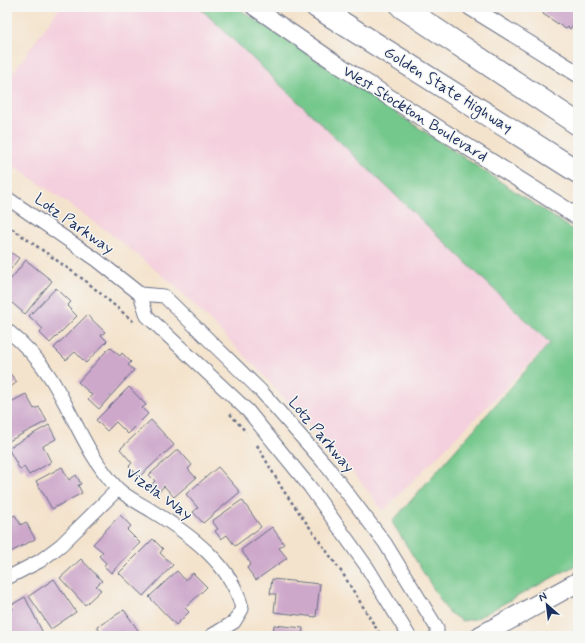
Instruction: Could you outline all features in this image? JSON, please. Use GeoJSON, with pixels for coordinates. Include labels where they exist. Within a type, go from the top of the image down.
{"type":"FeatureCollection","features":[{"type":"Feature","properties":{"kind":"highway","name":"Golden State Highway"},"geometry":{"type":"LineString","coordinates":[[317,7],[578,172]]}},
{"type":"Feature","properties":{"kind":"highway"},"geometry":{"type":"LineString","coordinates":[[402,7],[578,124]]}},
{"type":"Feature","properties":{"kind":"main road"},"geometry":{"type":"LineString","coordinates":[[480,636],[578,582]]}},
{"type":"Feature","properties":{"kind":"street","name":"West Stockton Boulevard"},"geometry":{"type":"LineString","coordinates":[[254,7],[337,64],[578,217]]}},
{"type":"Feature","properties":{"kind":"street"},"geometry":{"type":"LineString","coordinates":[[470,7],[578,74]]}},
{"type":"Feature","properties":{"kind":"street","name":"Lotz Parkway"},"geometry":{"type":"LineString","coordinates":[[7,198],[66,237],[140,294],[164,296],[261,391],[326,465],[385,543],[437,628],[437,636]]}},
{"type":"Feature","properties":{"kind":"street"},"geometry":{"type":"LineString","coordinates":[[140,294],[147,316],[248,411],[310,487],[367,567],[409,636]]}},
{"type":"Feature","properties":{"kind":"street","name":"Vizela Way"},"geometry":{"type":"LineString","coordinates":[[7,330],[30,350],[50,377],[94,457],[118,489],[167,520],[204,549],[229,578],[239,595],[242,609],[234,622],[211,636]]}},
{"type":"Feature","properties":{"kind":"street"},"geometry":{"type":"LineString","coordinates":[[7,578],[40,561],[61,545],[118,489]]}},
{"type":"Feature","properties":{"kind":"path"},"geometry":{"type":"LineString","coordinates":[[7,225],[86,282],[137,324]]}},
{"type":"Feature","properties":{"kind":"path"},"geometry":{"type":"LineString","coordinates":[[226,410],[248,434]]}},
{"type":"Feature","properties":{"kind":"path"},"geometry":{"type":"LineString","coordinates":[[254,441],[283,490],[343,574],[381,636]]}},
{"type":"Feature","properties":{"kind":"shaded area"},"geometry":{"type":"Polygon","coordinates":[[[60,7],[199,7],[550,343],[383,511],[357,477],[255,366],[172,283],[107,231],[7,161],[7,81],[60,7]]]}},
{"type":"Feature","properties":{"kind":"green space"},"geometry":{"type":"Polygon","coordinates":[[[199,7],[236,7],[578,233],[578,564],[475,619],[462,621],[448,612],[392,522],[550,343],[199,7]]]}},
{"type":"Feature","properties":{"kind":"building"},"geometry":{"type":"Polygon","coordinates":[[[547,7],[578,7],[578,17],[570,29],[568,27],[566,29],[543,14],[547,7]]]}},
{"type":"Feature","properties":{"kind":"building"},"geometry":{"type":"Polygon","coordinates":[[[7,250],[19,258],[7,274],[7,250]]]}},
{"type":"Feature","properties":{"kind":"building"},"geometry":{"type":"Polygon","coordinates":[[[26,260],[52,281],[25,314],[12,303],[7,309],[7,284],[26,260]]]}},
{"type":"Feature","properties":{"kind":"building"},"geometry":{"type":"Polygon","coordinates":[[[56,288],[71,302],[67,306],[77,316],[50,343],[40,333],[43,329],[29,316],[56,288]]]}},
{"type":"Feature","properties":{"kind":"building"},"geometry":{"type":"Polygon","coordinates":[[[87,315],[105,332],[101,335],[107,341],[86,363],[75,352],[66,360],[54,348],[87,315]]]}},
{"type":"Feature","properties":{"kind":"building"},"geometry":{"type":"Polygon","coordinates":[[[110,347],[120,356],[122,353],[131,362],[128,365],[134,370],[99,409],[88,399],[92,395],[78,382],[110,347]]]}},
{"type":"Feature","properties":{"kind":"building"},"geometry":{"type":"Polygon","coordinates":[[[7,370],[17,382],[7,390],[7,370]]]}},
{"type":"Feature","properties":{"kind":"building"},"geometry":{"type":"Polygon","coordinates":[[[129,387],[146,405],[142,408],[148,414],[128,434],[116,422],[107,431],[96,420],[129,387]]]}},
{"type":"Feature","properties":{"kind":"building"},"geometry":{"type":"Polygon","coordinates":[[[26,394],[34,409],[39,407],[47,421],[7,442],[7,404],[26,394]]]}},
{"type":"Feature","properties":{"kind":"building"},"geometry":{"type":"Polygon","coordinates":[[[151,420],[174,445],[139,477],[129,466],[132,463],[120,449],[151,420]]]}},
{"type":"Feature","properties":{"kind":"building"},"geometry":{"type":"Polygon","coordinates":[[[49,425],[56,439],[43,446],[51,462],[29,475],[24,467],[20,470],[8,448],[49,425]]]}},
{"type":"Feature","properties":{"kind":"building"},"geometry":{"type":"Polygon","coordinates":[[[178,449],[192,465],[188,469],[196,478],[174,497],[164,486],[159,492],[152,484],[155,481],[149,475],[178,449]]]}},
{"type":"Feature","properties":{"kind":"building"},"geometry":{"type":"Polygon","coordinates":[[[62,467],[69,480],[76,475],[81,484],[78,485],[82,493],[52,509],[36,481],[62,467]]]}},
{"type":"Feature","properties":{"kind":"building"},"geometry":{"type":"Polygon","coordinates":[[[218,467],[240,492],[203,523],[193,512],[198,508],[186,494],[218,467]]]}},
{"type":"Feature","properties":{"kind":"building"},"geometry":{"type":"Polygon","coordinates":[[[242,500],[261,527],[235,546],[227,535],[221,539],[215,531],[218,529],[212,521],[242,500]]]}},
{"type":"Feature","properties":{"kind":"building"},"geometry":{"type":"Polygon","coordinates":[[[15,515],[21,525],[26,522],[35,539],[7,554],[7,520],[15,515]]]}},
{"type":"Feature","properties":{"kind":"building"},"geometry":{"type":"Polygon","coordinates":[[[120,515],[131,526],[127,530],[140,543],[111,573],[104,566],[106,563],[99,556],[103,552],[93,544],[120,515]]]}},
{"type":"Feature","properties":{"kind":"building"},"geometry":{"type":"Polygon","coordinates":[[[272,527],[284,544],[279,548],[287,558],[256,580],[247,568],[251,564],[241,550],[272,527]]]}},
{"type":"Feature","properties":{"kind":"building"},"geometry":{"type":"Polygon","coordinates":[[[153,539],[163,549],[160,553],[173,565],[143,596],[119,573],[153,539]]]}},
{"type":"Feature","properties":{"kind":"building"},"geometry":{"type":"Polygon","coordinates":[[[81,559],[102,581],[96,586],[101,590],[85,605],[60,578],[81,559]]]}},
{"type":"Feature","properties":{"kind":"building"},"geometry":{"type":"Polygon","coordinates":[[[177,571],[185,580],[193,573],[207,587],[185,608],[189,612],[176,625],[149,597],[177,571]]]}},
{"type":"Feature","properties":{"kind":"building"},"geometry":{"type":"Polygon","coordinates":[[[54,579],[76,612],[51,629],[29,596],[54,579]]]}},
{"type":"Feature","properties":{"kind":"building"},"geometry":{"type":"Polygon","coordinates":[[[272,579],[320,584],[316,617],[274,612],[276,594],[270,594],[272,579]]]}},
{"type":"Feature","properties":{"kind":"building"},"geometry":{"type":"Polygon","coordinates":[[[25,597],[43,633],[37,636],[32,636],[31,633],[26,636],[11,636],[7,628],[7,612],[13,609],[11,605],[25,597]]]}},
{"type":"Feature","properties":{"kind":"building"},"geometry":{"type":"Polygon","coordinates":[[[124,610],[142,636],[103,636],[97,627],[124,610]]]}},
{"type":"Feature","properties":{"kind":"building"},"geometry":{"type":"Polygon","coordinates":[[[274,625],[303,628],[302,636],[273,636],[274,625]]]}},
{"type":"Feature","properties":{"kind":"building"},"geometry":{"type":"Polygon","coordinates":[[[90,630],[94,636],[81,636],[90,630]]]}}]}
